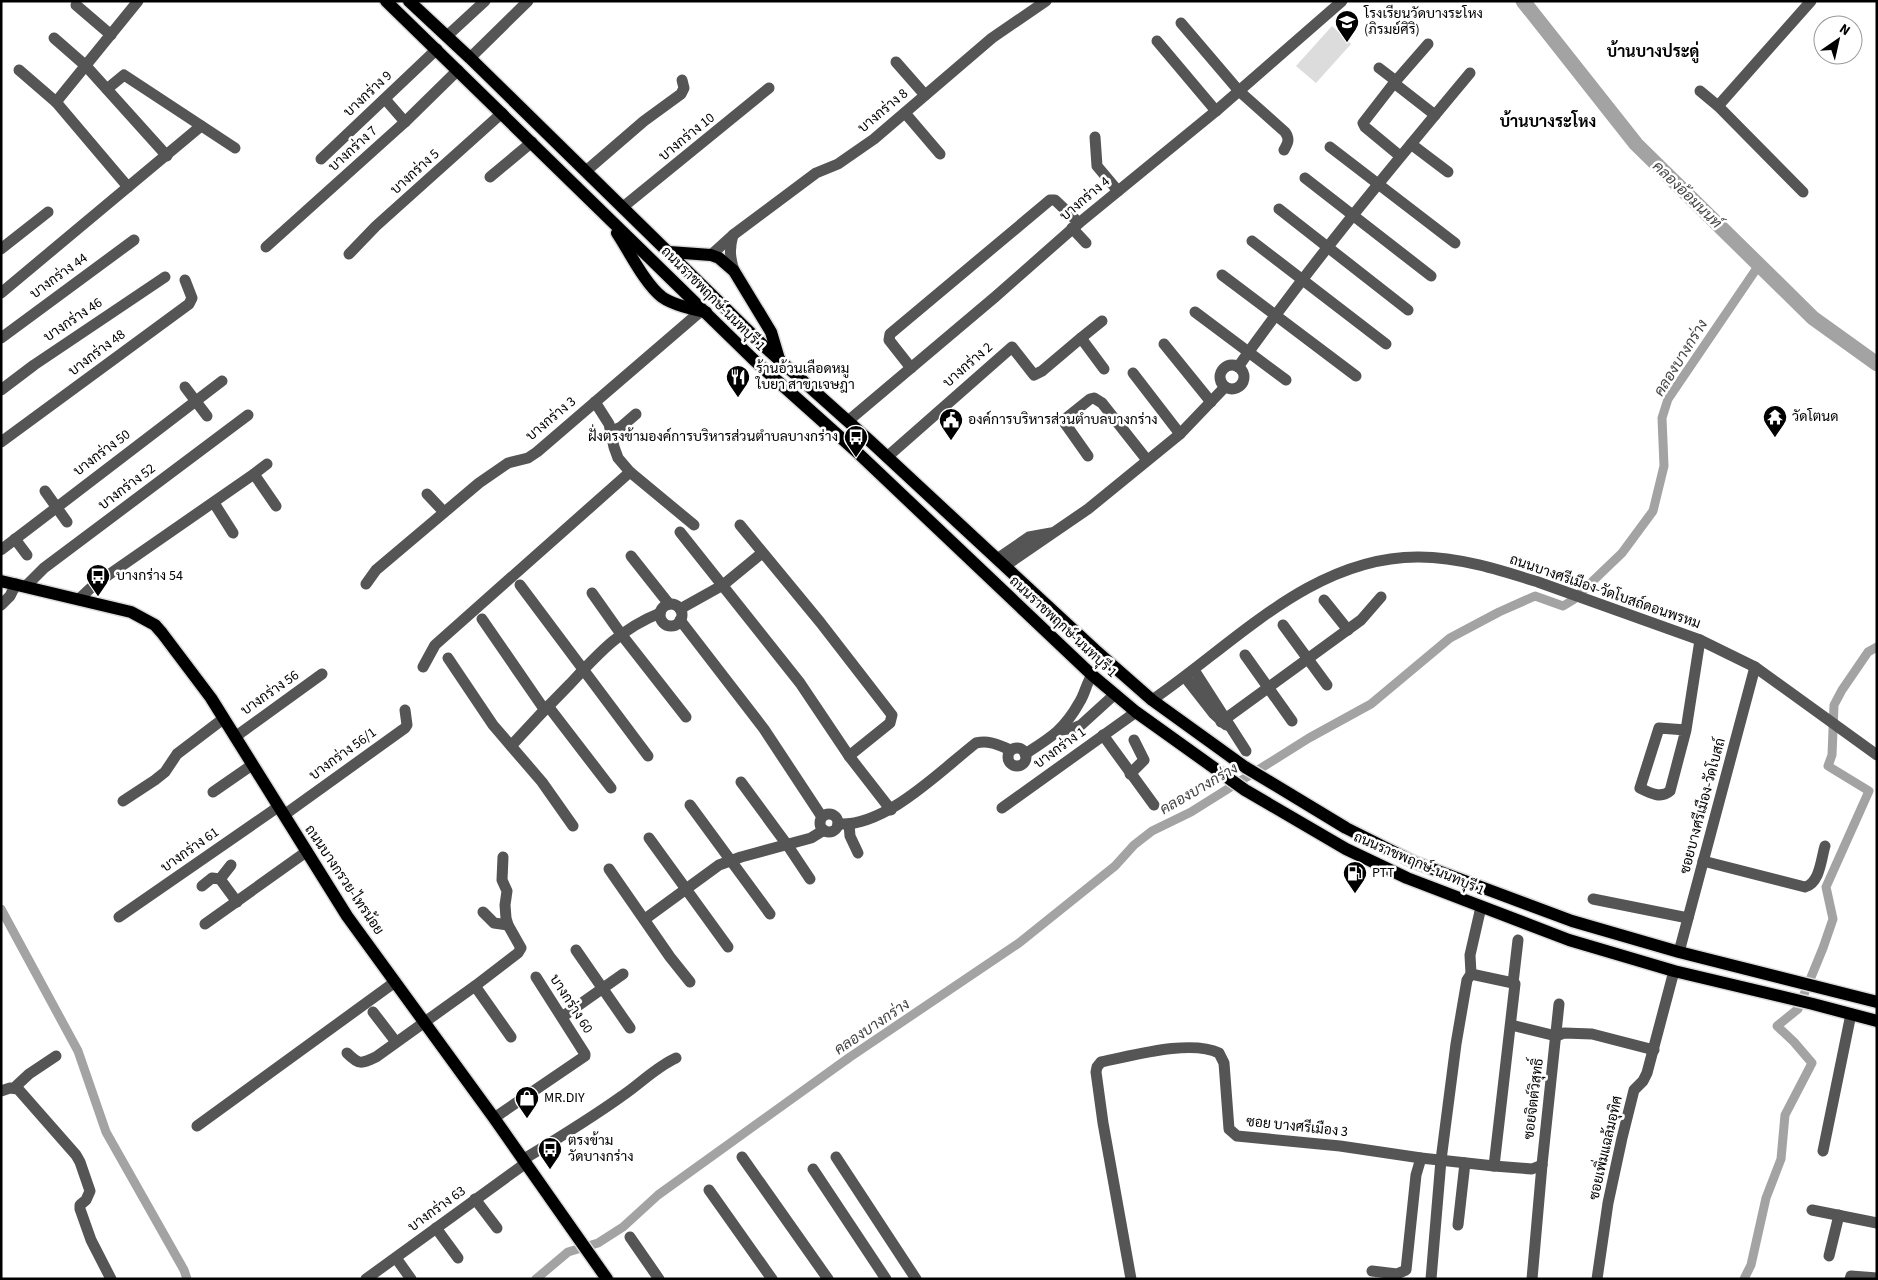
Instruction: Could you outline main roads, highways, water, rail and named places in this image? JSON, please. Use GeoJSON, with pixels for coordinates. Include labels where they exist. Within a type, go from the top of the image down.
{"type":"FeatureCollection","features":[{"type":"Feature","properties":{"kind":"main road","name":"ถนนราชพฤกษ์-นนทบุรี 1"},"geometry":{"type":"LineString","coordinates":[[386,1],[532,142],[703,312],[858,453],[1092,675],[1136,712],[1226,778],[1346,849],[1408,878],[1569,940],[1674,971],[1877,1021]]}},
{"type":"Feature","properties":{"kind":"main road","name":"ถนนราชพฤกษ์-นนทบุรี 1"},"geometry":{"type":"LineString","coordinates":[[416,4],[780,360],[1001,562],[1094,650],[1152,700],[1265,780],[1346,828],[1414,862],[1572,921],[1679,952],[1877,1002]]}},
{"type":"Feature","properties":{"kind":"main road"},"geometry":{"type":"LineString","coordinates":[[603,212],[651,286],[662,297],[703,312]]}},
{"type":"Feature","properties":{"kind":"main road"},"geometry":{"type":"LineString","coordinates":[[669,252],[711,255],[719,258],[734,271],[771,332],[780,360]]}},
{"type":"Feature","properties":{"kind":"main road","name":"ถนนบางกรวย-ไทรน้อย"},"geometry":{"type":"LineString","coordinates":[[1,581],[131,612],[155,625],[185,662],[224,719],[338,902],[525,1161],[607,1279]]}},
{"type":"Feature","properties":{"kind":"waterway","name":"คลองอ้อมนนท์"},"geometry":{"type":"LineString","coordinates":[[1523,1],[1636,144],[1813,318],[1877,364]]}},
{"type":"Feature","properties":{"kind":"waterway","name":"คลองบางกร่าง"},"geometry":{"type":"LineString","coordinates":[[536,1279],[568,1252],[598,1243],[623,1227],[658,1195],[850,1057],[1019,943],[1115,866],[1134,845],[1152,831],[1191,812],[1309,738],[1371,704],[1450,638],[1499,612],[1535,596],[1563,606],[1573,600],[1622,553],[1653,511],[1664,466],[1662,418],[1668,399],[1759,265]]}},
{"type":"Feature","properties":{"kind":"waterway"},"geometry":{"type":"LineString","coordinates":[[1744,1279],[1751,1265],[1766,1198],[1781,1159],[1785,1115],[1812,1063],[1777,1026],[1798,1009],[1823,948],[1833,919],[1826,887],[1869,791],[1828,766],[1832,755],[1834,705],[1868,652],[1877,647]]}},
{"type":"Feature","properties":{"kind":"waterway"},"geometry":{"type":"LineString","coordinates":[[1,909],[78,1051],[106,1132],[184,1270],[187,1279]]}},
{"type":"Feature","properties":{"kind":"place","name":"โรงเรียนวัดบางระโหง (ภิรมย์ศิริ)"},"geometry":{"type":"Point","coordinates":[1347,43]}},
{"type":"Feature","properties":{"kind":"place","name":"ร้านอ้วนเลือดหมู ใบยา สาขาเจษฎา"},"geometry":{"type":"Point","coordinates":[738,398]}},
{"type":"Feature","properties":{"kind":"place","name":"วัดโตนด"},"geometry":{"type":"Point","coordinates":[1775,438]}},
{"type":"Feature","properties":{"kind":"place","name":"องค์การบริหารส่วนตำบลบางกร่าง"},"geometry":{"type":"Point","coordinates":[951,441]}},
{"type":"Feature","properties":{"kind":"place","name":"ฝั่งตรงข้ามองค์การบริหารส่วนตำบลบางกร่าง"},"geometry":{"type":"Point","coordinates":[856,458]}},
{"type":"Feature","properties":{"kind":"place","name":"บางกร่าง 54"},"geometry":{"type":"Point","coordinates":[98,597]}},
{"type":"Feature","properties":{"kind":"place","name":"PTT"},"geometry":{"type":"Point","coordinates":[1355,894]}},
{"type":"Feature","properties":{"kind":"place","name":"MR.DIY"},"geometry":{"type":"Point","coordinates":[527,1119]}},
{"type":"Feature","properties":{"kind":"place","name":"ตรงข้าม วัดบางกร่าง"},"geometry":{"type":"Point","coordinates":[550,1170]}},
{"type":"Feature","properties":{"kind":"district","name":"บ้านบางประดู่"},"geometry":{"type":"Point","coordinates":[1653,52]}},
{"type":"Feature","properties":{"kind":"district","name":"บ้านบางระโหง"},"geometry":{"type":"Point","coordinates":[1548,122]}}]}
